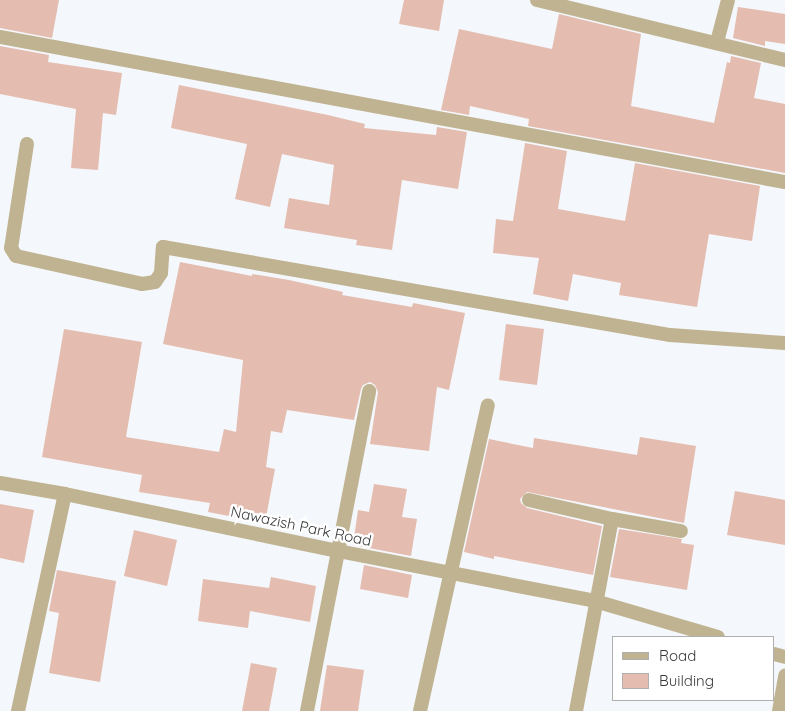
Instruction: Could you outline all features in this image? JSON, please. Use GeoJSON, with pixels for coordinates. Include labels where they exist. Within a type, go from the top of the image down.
{"type":"FeatureCollection","features":[{"type":"Feature","properties":{"kind":"street"},"geometry":{"type":"LineString","coordinates":[[537,0],[717,42],[785,60]]}},
{"type":"Feature","properties":{"kind":"street"},"geometry":{"type":"LineString","coordinates":[[717,42],[728,0]]}},
{"type":"Feature","properties":{"kind":"street"},"geometry":{"type":"LineString","coordinates":[[0,37],[785,182]]}},
{"type":"Feature","properties":{"kind":"street"},"geometry":{"type":"LineString","coordinates":[[27,144],[11,248],[16,256],[142,284],[155,282],[161,273],[163,247],[670,335],[785,343]]}},
{"type":"Feature","properties":{"kind":"street"},"geometry":{"type":"LineString","coordinates":[[307,711],[369,391]]}},
{"type":"Feature","properties":{"kind":"street"},"geometry":{"type":"LineString","coordinates":[[420,711],[488,405]]}},
{"type":"Feature","properties":{"kind":"street","name":"Nawazish Park Road"},"geometry":{"type":"LineString","coordinates":[[0,483],[65,494],[338,551],[595,601],[715,636]]}},
{"type":"Feature","properties":{"kind":"street"},"geometry":{"type":"LineString","coordinates":[[18,711],[65,494]]}},
{"type":"Feature","properties":{"kind":"street"},"geometry":{"type":"LineString","coordinates":[[529,500],[612,519],[681,531]]}},
{"type":"Feature","properties":{"kind":"street"},"geometry":{"type":"LineString","coordinates":[[576,711],[595,601],[612,519]]}},
{"type":"Feature","properties":{"kind":"street"},"geometry":{"type":"LineString","coordinates":[[780,711],[785,676]]}},
{"type":"Feature","properties":{"kind":"building"},"geometry":{"type":"Polygon","coordinates":[[[0,0],[59,0],[52,38],[0,28],[0,0]]]}},
{"type":"Feature","properties":{"kind":"building"},"geometry":{"type":"Polygon","coordinates":[[[404,0],[444,0],[439,31],[399,24],[404,0]]]}},
{"type":"Feature","properties":{"kind":"building"},"geometry":{"type":"Polygon","coordinates":[[[738,7],[785,14],[785,44],[765,41],[765,46],[733,38],[738,7]]]}},
{"type":"Feature","properties":{"kind":"building"},"geometry":{"type":"Polygon","coordinates":[[[559,14],[641,34],[631,106],[714,123],[727,62],[730,63],[731,56],[761,63],[754,98],[785,104],[785,173],[528,126],[529,119],[470,106],[469,115],[441,110],[459,29],[552,49],[559,14]]]}},
{"type":"Feature","properties":{"kind":"building"},"geometry":{"type":"Polygon","coordinates":[[[0,46],[49,55],[48,62],[122,73],[116,115],[103,113],[98,170],[71,168],[76,109],[0,94],[0,46]]]}},
{"type":"Feature","properties":{"kind":"building"},"geometry":{"type":"Polygon","coordinates":[[[179,85],[328,115],[365,124],[364,128],[436,135],[437,127],[467,132],[458,189],[402,180],[392,250],[356,245],[357,240],[284,228],[289,198],[329,205],[334,165],[282,154],[270,207],[235,199],[247,144],[171,128],[179,85]]]}},
{"type":"Feature","properties":{"kind":"building"},"geometry":{"type":"Polygon","coordinates":[[[525,143],[567,151],[558,209],[625,221],[635,163],[760,186],[752,241],[709,234],[697,307],[619,295],[621,283],[573,274],[568,301],[533,294],[539,258],[493,253],[496,219],[513,221],[525,143]]]}},
{"type":"Feature","properties":{"kind":"building"},"geometry":{"type":"Polygon","coordinates":[[[180,262],[252,276],[252,274],[289,280],[343,292],[342,295],[412,307],[413,303],[465,313],[449,390],[437,387],[429,451],[370,444],[378,392],[375,385],[370,382],[363,385],[361,389],[354,420],[287,410],[282,433],[271,431],[266,467],[275,469],[265,523],[208,512],[210,503],[139,492],[142,475],[42,457],[64,329],[142,342],[126,437],[219,452],[224,429],[236,432],[243,360],[163,344],[180,262]]]}},
{"type":"Feature","properties":{"kind":"building"},"geometry":{"type":"Polygon","coordinates":[[[506,324],[544,329],[537,385],[499,380],[506,324]]]}},
{"type":"Feature","properties":{"kind":"building"},"geometry":{"type":"Polygon","coordinates":[[[640,437],[696,446],[684,523],[527,492],[520,499],[521,503],[527,508],[602,526],[593,575],[494,556],[494,559],[464,552],[489,439],[533,448],[534,438],[637,455],[640,437]]]}},
{"type":"Feature","properties":{"kind":"building"},"geometry":{"type":"Polygon","coordinates":[[[374,484],[407,489],[402,517],[417,519],[411,556],[353,545],[358,510],[369,512],[374,484]]]}},
{"type":"Feature","properties":{"kind":"building"},"geometry":{"type":"Polygon","coordinates":[[[735,491],[785,500],[785,545],[727,535],[735,491]]]}},
{"type":"Feature","properties":{"kind":"building"},"geometry":{"type":"Polygon","coordinates":[[[0,504],[34,510],[24,563],[0,558],[0,504]]]}},
{"type":"Feature","properties":{"kind":"building"},"geometry":{"type":"Polygon","coordinates":[[[619,529],[682,539],[681,543],[694,545],[687,590],[610,577],[619,529]]]}},
{"type":"Feature","properties":{"kind":"building"},"geometry":{"type":"Polygon","coordinates":[[[134,530],[177,540],[167,586],[124,576],[134,530]]]}},
{"type":"Feature","properties":{"kind":"building"},"geometry":{"type":"Polygon","coordinates":[[[364,565],[412,575],[408,598],[360,589],[364,565]]]}},
{"type":"Feature","properties":{"kind":"building"},"geometry":{"type":"Polygon","coordinates":[[[57,570],[116,581],[100,682],[49,673],[59,613],[49,611],[57,570]]]}},
{"type":"Feature","properties":{"kind":"building"},"geometry":{"type":"Polygon","coordinates":[[[271,577],[316,586],[310,622],[250,611],[248,628],[198,621],[203,579],[269,588],[271,577]]]}},
{"type":"Feature","properties":{"kind":"building"},"geometry":{"type":"Polygon","coordinates":[[[251,663],[277,668],[269,711],[242,711],[251,663]]]}},
{"type":"Feature","properties":{"kind":"building"},"geometry":{"type":"Polygon","coordinates":[[[327,665],[364,670],[358,711],[320,711],[327,665]]]}}]}
